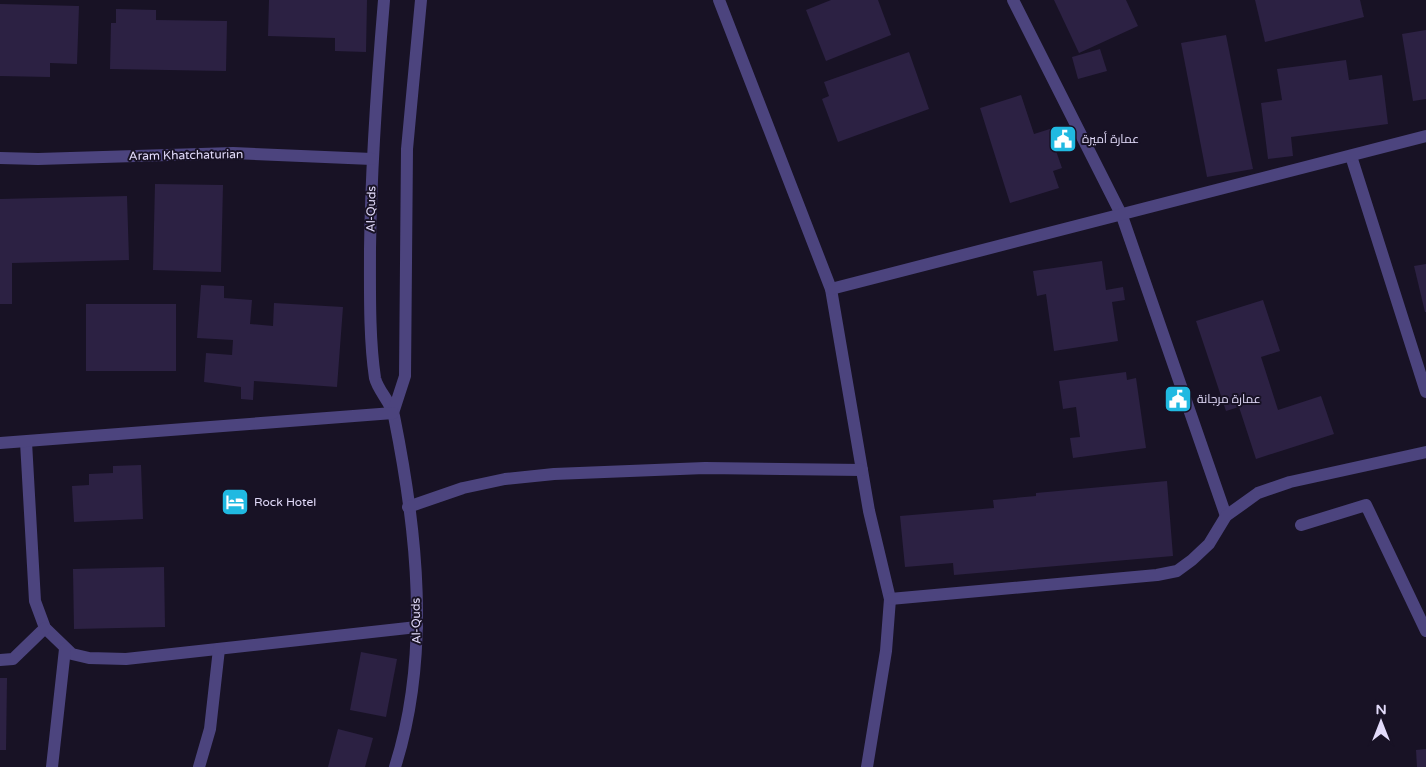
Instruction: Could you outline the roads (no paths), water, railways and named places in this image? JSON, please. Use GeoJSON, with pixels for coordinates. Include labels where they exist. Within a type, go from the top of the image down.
{"type":"FeatureCollection","features":[{"type":"Feature","properties":{"kind":"street","name":"Al-Quds"},"geometry":{"type":"LineString","coordinates":[[384,0],[372,159],[370,292],[376,380],[393,413],[412,532],[417,627],[415,684],[396,767]]}},
{"type":"Feature","properties":{"kind":"street","name":"Al-Quds"},"geometry":{"type":"LineString","coordinates":[[393,413],[405,376],[407,149],[421,0]]}},
{"type":"Feature","properties":{"kind":"street"},"geometry":{"type":"LineString","coordinates":[[718,0],[831,289],[862,470],[890,599],[886,651],[867,767]]}},
{"type":"Feature","properties":{"kind":"street"},"geometry":{"type":"LineString","coordinates":[[1013,0],[1122,216],[1226,516]]}},
{"type":"Feature","properties":{"kind":"street"},"geometry":{"type":"LineString","coordinates":[[831,289],[1122,216],[1426,136]]}},
{"type":"Feature","properties":{"kind":"street","name":"Aram Khatchaturian"},"geometry":{"type":"LineString","coordinates":[[0,158],[38,159],[233,153],[372,159]]}},
{"type":"Feature","properties":{"kind":"street"},"geometry":{"type":"LineString","coordinates":[[1351,156],[1426,392]]}},
{"type":"Feature","properties":{"kind":"street"},"geometry":{"type":"LineString","coordinates":[[0,444],[393,413]]}},
{"type":"Feature","properties":{"kind":"street"},"geometry":{"type":"LineString","coordinates":[[26,442],[35,601],[45,628],[72,654],[88,658],[126,659],[417,627]]}},
{"type":"Feature","properties":{"kind":"street"},"geometry":{"type":"LineString","coordinates":[[890,599],[1158,575],[1177,571],[1209,544],[1226,516],[1258,493],[1290,482],[1426,452]]}},
{"type":"Feature","properties":{"kind":"street"},"geometry":{"type":"LineString","coordinates":[[408,506],[463,488],[505,479],[554,474],[705,468],[862,470]]}},
{"type":"Feature","properties":{"kind":"street"},"geometry":{"type":"LineString","coordinates":[[1301,525],[1366,505],[1426,631]]}},
{"type":"Feature","properties":{"kind":"street"},"geometry":{"type":"LineString","coordinates":[[0,660],[13,659],[45,628]]}},
{"type":"Feature","properties":{"kind":"street"},"geometry":{"type":"LineString","coordinates":[[52,767],[65,649]]}},
{"type":"Feature","properties":{"kind":"street"},"geometry":{"type":"LineString","coordinates":[[199,767],[210,729],[219,649]]}},
{"type":"Feature","properties":{"kind":"place","name":"عمارة أميرة"},"geometry":{"type":"Point","coordinates":[1063,139]}},
{"type":"Feature","properties":{"kind":"place","name":"عمارة مرجانة"},"geometry":{"type":"Point","coordinates":[1178,399]}},
{"type":"Feature","properties":{"kind":"place","name":"Rock Hotel"},"geometry":{"type":"Point","coordinates":[235,502]}}]}
